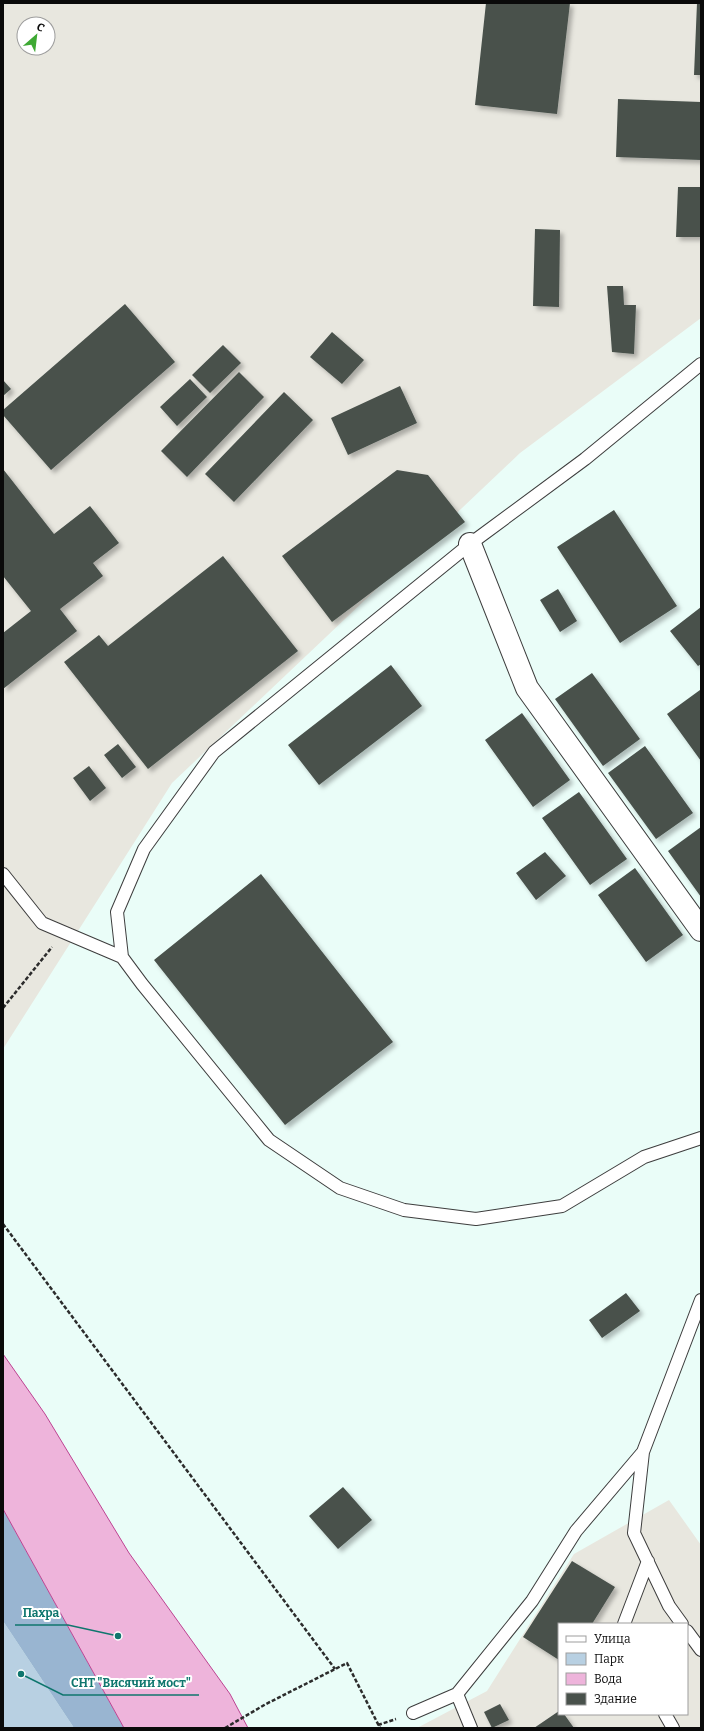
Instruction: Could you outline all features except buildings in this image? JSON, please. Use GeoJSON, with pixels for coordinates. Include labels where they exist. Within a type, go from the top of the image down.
{"type":"FeatureCollection","features":[{"type":"Feature","properties":{"kind":"street"},"geometry":{"type":"LineString","coordinates":[[470,544],[527,688],[701,930]]}},
{"type":"Feature","properties":{"kind":"lane"},"geometry":{"type":"LineString","coordinates":[[122,957],[117,912],[144,850],[214,752],[470,544],[585,459],[701,364]]}},
{"type":"Feature","properties":{"kind":"lane"},"geometry":{"type":"LineString","coordinates":[[3,874],[42,923],[122,957],[142,984],[269,1140],[340,1188],[404,1210],[476,1219],[562,1206],[644,1157],[701,1138]]}},
{"type":"Feature","properties":{"kind":"lane"},"geometry":{"type":"LineString","coordinates":[[681,1623],[670,1606],[634,1533],[643,1452],[701,1300]]}},
{"type":"Feature","properties":{"kind":"lane"},"geometry":{"type":"LineString","coordinates":[[414,1713],[457,1694],[532,1601],[576,1531],[643,1452]]}},
{"type":"Feature","properties":{"kind":"lane"},"geometry":{"type":"LineString","coordinates":[[624,1623],[648,1561]]}},
{"type":"Feature","properties":{"kind":"lane"},"geometry":{"type":"LineString","coordinates":[[688,1632],[701,1650]]}},
{"type":"Feature","properties":{"kind":"lane"},"geometry":{"type":"LineString","coordinates":[[457,1694],[471,1728]]}},
{"type":"Feature","properties":{"kind":"lane"},"geometry":{"type":"LineString","coordinates":[[666,1715],[672,1728]]}},
{"type":"Feature","properties":{"kind":"path"},"geometry":{"type":"LineString","coordinates":[[3,1008],[64,932]]}},
{"type":"Feature","properties":{"kind":"path"},"geometry":{"type":"LineString","coordinates":[[3,1224],[335,1669]]}},
{"type":"Feature","properties":{"kind":"path"},"geometry":{"type":"LineString","coordinates":[[225,1728],[266,1704],[348,1663],[380,1728]]}},
{"type":"Feature","properties":{"kind":"shaded area"},"geometry":{"type":"Polygon","coordinates":[[[3,3],[701,3],[701,318],[520,453],[172,783],[3,1049],[3,3]]]}},
{"type":"Feature","properties":{"kind":"shaded area"},"geometry":{"type":"Polygon","coordinates":[[[669,1500],[701,1545],[701,1728],[417,1728],[487,1691],[574,1554],[669,1500]]]}},
{"type":"Feature","properties":{"kind":"shaded area"},"geometry":{"type":"Polygon","coordinates":[[[3,1509],[124,1728],[74,1728],[3,1621],[3,1509]]]}},
{"type":"Feature","properties":{"kind":"green space"},"geometry":{"type":"Polygon","coordinates":[[[3,1621],[74,1728],[3,1728],[3,1621]]]}},
{"type":"Feature","properties":{"kind":"water"},"geometry":{"type":"Polygon","coordinates":[[[3,1354],[45,1414],[129,1553],[230,1694],[248,1728],[124,1728],[3,1509],[3,1354]]]}},
{"type":"Feature","properties":{"kind":"place","name":"Пахра"},"geometry":{"type":"Point","coordinates":[118,1636]}},
{"type":"Feature","properties":{"kind":"place","name":"СНТ \"Висячий мост\""},"geometry":{"type":"Point","coordinates":[21,1674]}}]}
